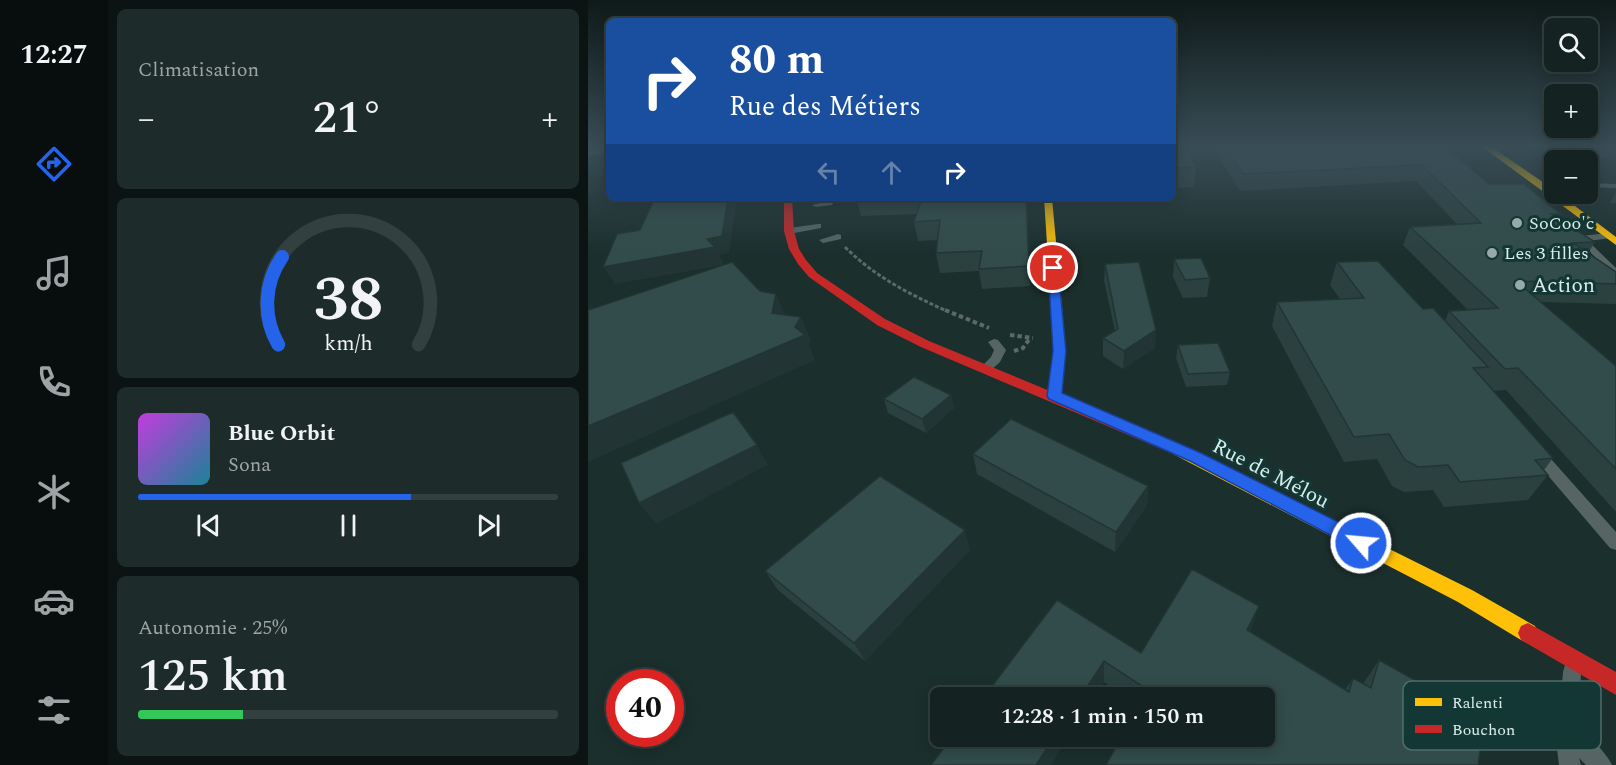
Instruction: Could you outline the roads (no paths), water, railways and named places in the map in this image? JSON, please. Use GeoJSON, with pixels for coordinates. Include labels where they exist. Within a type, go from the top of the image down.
{"type":"FeatureCollection","features":[{"type":"Feature","properties":{"kind":"street"},"geometry":{"type":"LineString","coordinates":[[1537,182],[1613,235]]}},
{"type":"Feature","properties":{"kind":"street","name":"Rue de Mélou"},"geometry":{"type":"LineString","coordinates":[[788,201],[789,231],[794,249],[813,275],[880,322],[925,344],[1196,457],[1465,596],[1616,684]]}},
{"type":"Feature","properties":{"kind":"street"},"geometry":{"type":"LineString","coordinates":[[1048,201],[1060,351],[1054,396]]}},
{"type":"Feature","properties":{"kind":"street"},"geometry":{"type":"LineString","coordinates":[[1580,204],[1613,235]]}},
{"type":"Feature","properties":{"kind":"lane"},"geometry":{"type":"LineString","coordinates":[[1598,185],[1616,186]]}},
{"type":"Feature","properties":{"kind":"lane"},"geometry":{"type":"LineString","coordinates":[[816,205],[829,203]]}},
{"type":"Feature","properties":{"kind":"lane"},"geometry":{"type":"LineString","coordinates":[[789,231],[818,226]]}},
{"type":"Feature","properties":{"kind":"lane"},"geometry":{"type":"LineString","coordinates":[[1613,235],[1581,240],[1616,273]]}},
{"type":"Feature","properties":{"kind":"lane"},"geometry":{"type":"LineString","coordinates":[[823,240],[838,237]]}},
{"type":"Feature","properties":{"kind":"lane"},"geometry":{"type":"LineString","coordinates":[[986,368],[996,359],[1000,350],[994,342]]}},
{"type":"Feature","properties":{"kind":"lane"},"geometry":{"type":"LineString","coordinates":[[1530,446],[1616,543]]}},
{"type":"Feature","properties":{"kind":"lane"},"geometry":{"type":"LineString","coordinates":[[1571,681],[1572,659]]}},
{"type":"Feature","properties":{"kind":"lane"},"geometry":{"type":"LineString","coordinates":[[1567,750],[1570,765]]}},
{"type":"Feature","properties":{"kind":"lane"},"geometry":{"type":"LineString","coordinates":[[1586,750],[1601,765]]}},
{"type":"Feature","properties":{"kind":"place","name":"SoCoo'c"},"geometry":{"type":"Point","coordinates":[1517,223]}},
{"type":"Feature","properties":{"kind":"place","name":"Les 3 filles"},"geometry":{"type":"Point","coordinates":[1492,253]}},
{"type":"Feature","properties":{"kind":"place","name":"Action"},"geometry":{"type":"Point","coordinates":[1520,285]}}]}
